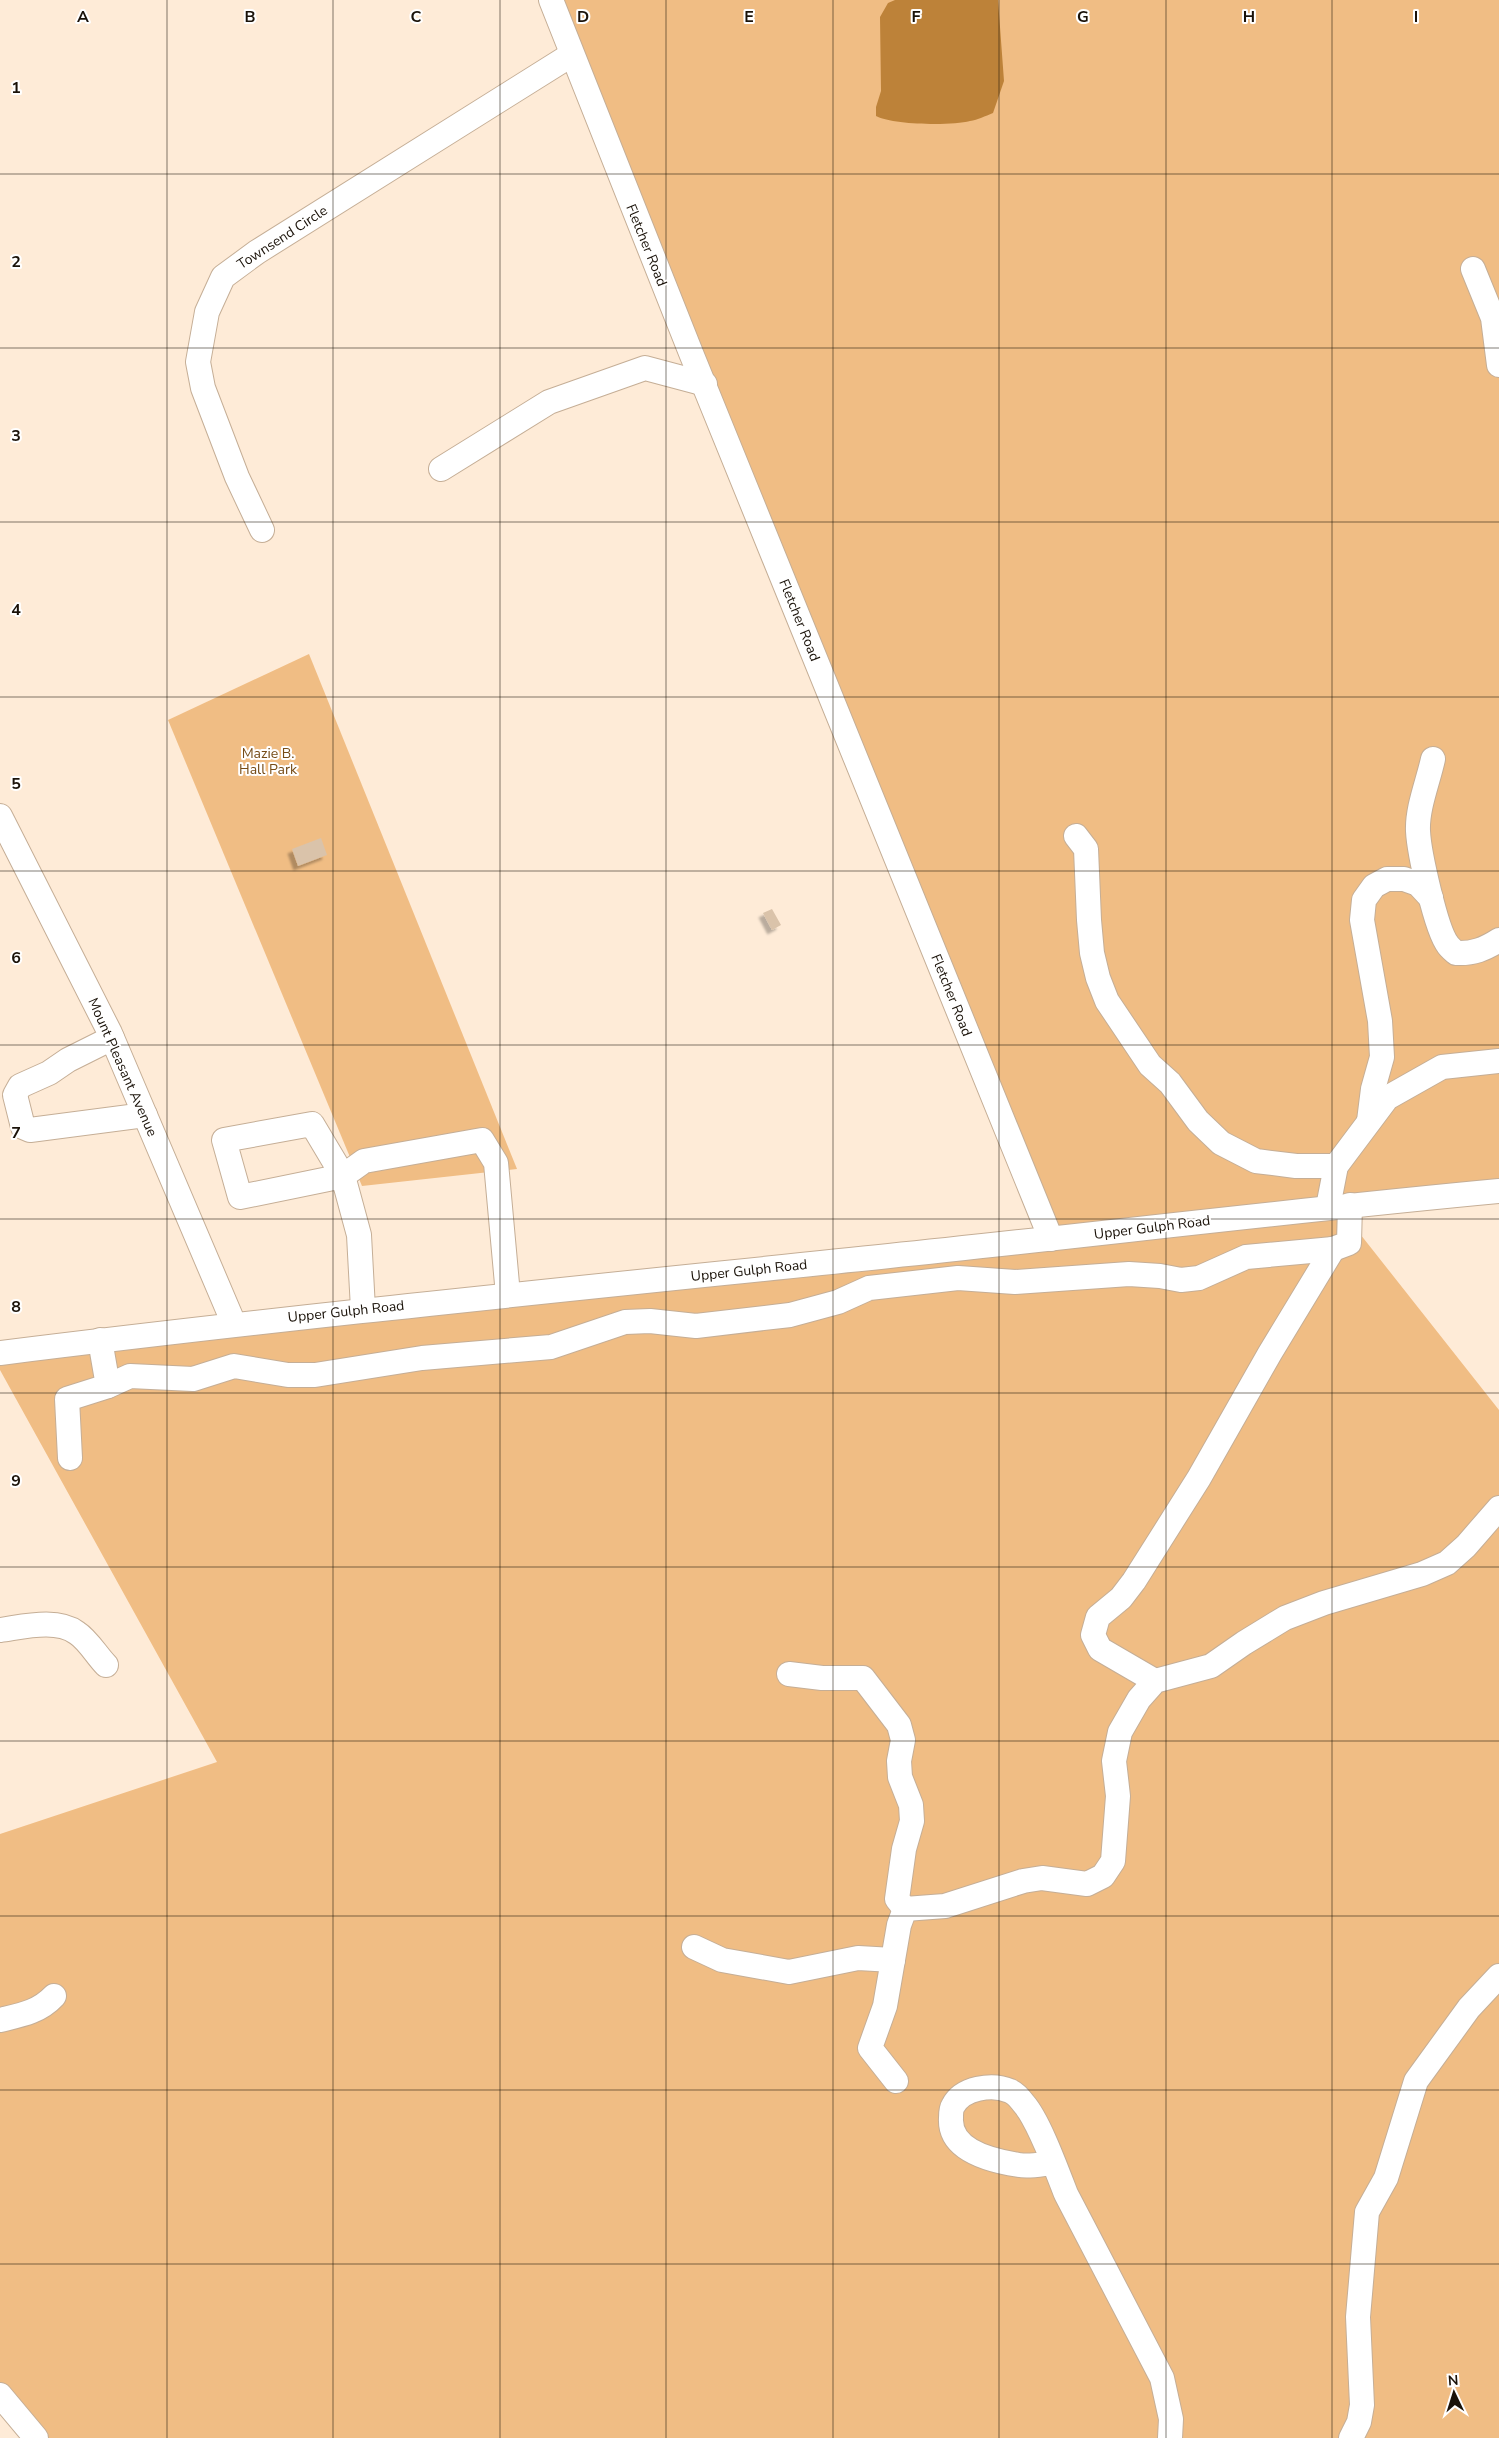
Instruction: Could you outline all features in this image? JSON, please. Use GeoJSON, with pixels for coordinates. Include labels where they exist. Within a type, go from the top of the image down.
{"type":"FeatureCollection","features":[{"type":"Feature","properties":{"kind":"street","name":"Fletcher Road"},"geometry":{"type":"LineString","coordinates":[[551,0],[571,55],[1051,1238]]}},
{"type":"Feature","properties":{"kind":"street","name":"Townsend Circle"},"geometry":{"type":"LineString","coordinates":[[262,530],[237,477],[202,388],[198,362],[207,312],[222,277],[257,252],[571,55]]}},
{"type":"Feature","properties":{"kind":"street"},"geometry":{"type":"LineString","coordinates":[[1473,269],[1493,318],[1499,365]]}},
{"type":"Feature","properties":{"kind":"street"},"geometry":{"type":"LineString","coordinates":[[441,469],[549,402],[644,368],[705,384]]}},
{"type":"Feature","properties":{"kind":"street"},"geometry":{"type":"LineString","coordinates":[[1433,759],[1418,830],[1431,898],[1440,930],[1447,945],[1456,953],[1470,953],[1486,949],[1499,940]]}},
{"type":"Feature","properties":{"kind":"street","name":"Mount Pleasant Avenue"},"geometry":{"type":"LineString","coordinates":[[0,816],[112,1038],[234,1324]]}},
{"type":"Feature","properties":{"kind":"street"},"geometry":{"type":"LineString","coordinates":[[1076,836],[1086,849],[1090,928],[1098,978],[1107,1001],[1150,1065],[1170,1083],[1198,1121],[1222,1143],[1256,1161],[1296,1166],[1336,1166]]}},
{"type":"Feature","properties":{"kind":"street"},"geometry":{"type":"LineString","coordinates":[[1368,1121],[1373,1089],[1382,1057],[1380,1021],[1362,920],[1364,900],[1374,886],[1387,879],[1404,879],[1418,884],[1431,898]]}},
{"type":"Feature","properties":{"kind":"street"},"geometry":{"type":"LineString","coordinates":[[112,1038],[68,1060],[49,1073],[20,1086],[15,1095],[23,1127],[30,1130],[145,1115]]}},
{"type":"Feature","properties":{"kind":"street"},"geometry":{"type":"LineString","coordinates":[[70,1458],[67,1399],[108,1386],[130,1376],[193,1379],[234,1366],[288,1375],[315,1375],[422,1358],[551,1347],[625,1322],[696,1326],[790,1315],[838,1302],[869,1288],[958,1278],[1015,1282],[1129,1274],[1160,1276],[1181,1280],[1199,1278],[1246,1257],[1333,1249],[1349,1243],[1339,1206],[1336,1166],[1387,1098],[1442,1067],[1499,1061]]}},
{"type":"Feature","properties":{"kind":"street"},"geometry":{"type":"LineString","coordinates":[[363,1309],[359,1235],[343,1176],[312,1124],[224,1140],[240,1197],[343,1176],[364,1161],[482,1140],[496,1163],[508,1295]]}},
{"type":"Feature","properties":{"kind":"street","name":"Upper Gulph Road"},"geometry":{"type":"LineString","coordinates":[[0,1353],[363,1309],[1051,1238],[1339,1206],[1499,1191]]}},
{"type":"Feature","properties":{"kind":"street"},"geometry":{"type":"LineString","coordinates":[[1155,1681],[1100,1649],[1093,1635],[1098,1617],[1121,1598],[1134,1582],[1199,1478],[1270,1353],[1333,1249]]}},
{"type":"Feature","properties":{"kind":"street"},"geometry":{"type":"LineString","coordinates":[[100,1340],[108,1386]]}},
{"type":"Feature","properties":{"kind":"street"},"geometry":{"type":"LineString","coordinates":[[905,1909],[945,1906],[1023,1880],[1042,1878],[1087,1884],[1103,1876],[1113,1861],[1118,1796],[1114,1761],[1120,1732],[1140,1699],[1155,1681],[1211,1666],[1285,1618],[1324,1603],[1422,1574],[1447,1562],[1466,1546],[1499,1508]]}},
{"type":"Feature","properties":{"kind":"street"},"geometry":{"type":"LineString","coordinates":[[0,1630],[38,1625],[58,1626],[77,1632],[106,1665]]}},
{"type":"Feature","properties":{"kind":"street"},"geometry":{"type":"LineString","coordinates":[[789,1674],[822,1678],[863,1678],[899,1725],[902,1740],[898,1762],[900,1777],[911,1805],[912,1821],[904,1848],[897,1899],[905,1909]]}},
{"type":"Feature","properties":{"kind":"street"},"geometry":{"type":"LineString","coordinates":[[896,2081],[870,2048],[885,2006],[899,1925],[905,1909]]}},
{"type":"Feature","properties":{"kind":"street"},"geometry":{"type":"LineString","coordinates":[[694,1947],[722,1960],[789,1972],[858,1958],[893,1960]]}},
{"type":"Feature","properties":{"kind":"street"},"geometry":{"type":"LineString","coordinates":[[1351,2438],[1359,2422],[1362,2406],[1358,2317],[1367,2212],[1386,2178],[1416,2081],[1469,2008],[1499,1976]]}},
{"type":"Feature","properties":{"kind":"street"},"geometry":{"type":"LineString","coordinates":[[0,2020],[34,2011],[46,2005],[54,1996]]}},
{"type":"Feature","properties":{"kind":"street"},"geometry":{"type":"LineString","coordinates":[[1053,2163],[1066,2194],[1162,2378],[1171,2418],[1170,2438]]}},
{"type":"Feature","properties":{"kind":"street"},"geometry":{"type":"LineString","coordinates":[[0,2395],[36,2438]]}},
{"type":"Feature","properties":{"kind":"green space"},"geometry":{"type":"Polygon","coordinates":[[[551,0],[1499,0],[1499,1191],[1338,1206],[1499,1410],[1499,2438],[36,2438],[0,2395],[0,1834],[217,1762],[0,1370],[0,1353],[1051,1238],[551,0]]]}},
{"type":"Feature","properties":{"kind":"green space","name":"Mazie B. Hall Park"},"geometry":{"type":"Polygon","coordinates":[[[309,654],[517,1169],[362,1186],[168,720],[309,654]]]}},
{"type":"Feature","properties":{"kind":"shaded area"},"geometry":{"type":"Polygon","coordinates":[[[895,0],[998,0],[1004,81],[993,113],[979,119],[961,123],[936,124],[908,123],[876,116],[876,107],[881,91],[880,17],[888,3],[895,0]]]}},
{"type":"Feature","properties":{"kind":"building"},"geometry":{"type":"Polygon","coordinates":[[[321,838],[327,855],[298,866],[292,849],[321,838]]]}},
{"type":"Feature","properties":{"kind":"building"},"geometry":{"type":"Polygon","coordinates":[[[772,909],[781,925],[772,930],[763,913],[772,909]]]}}]}
